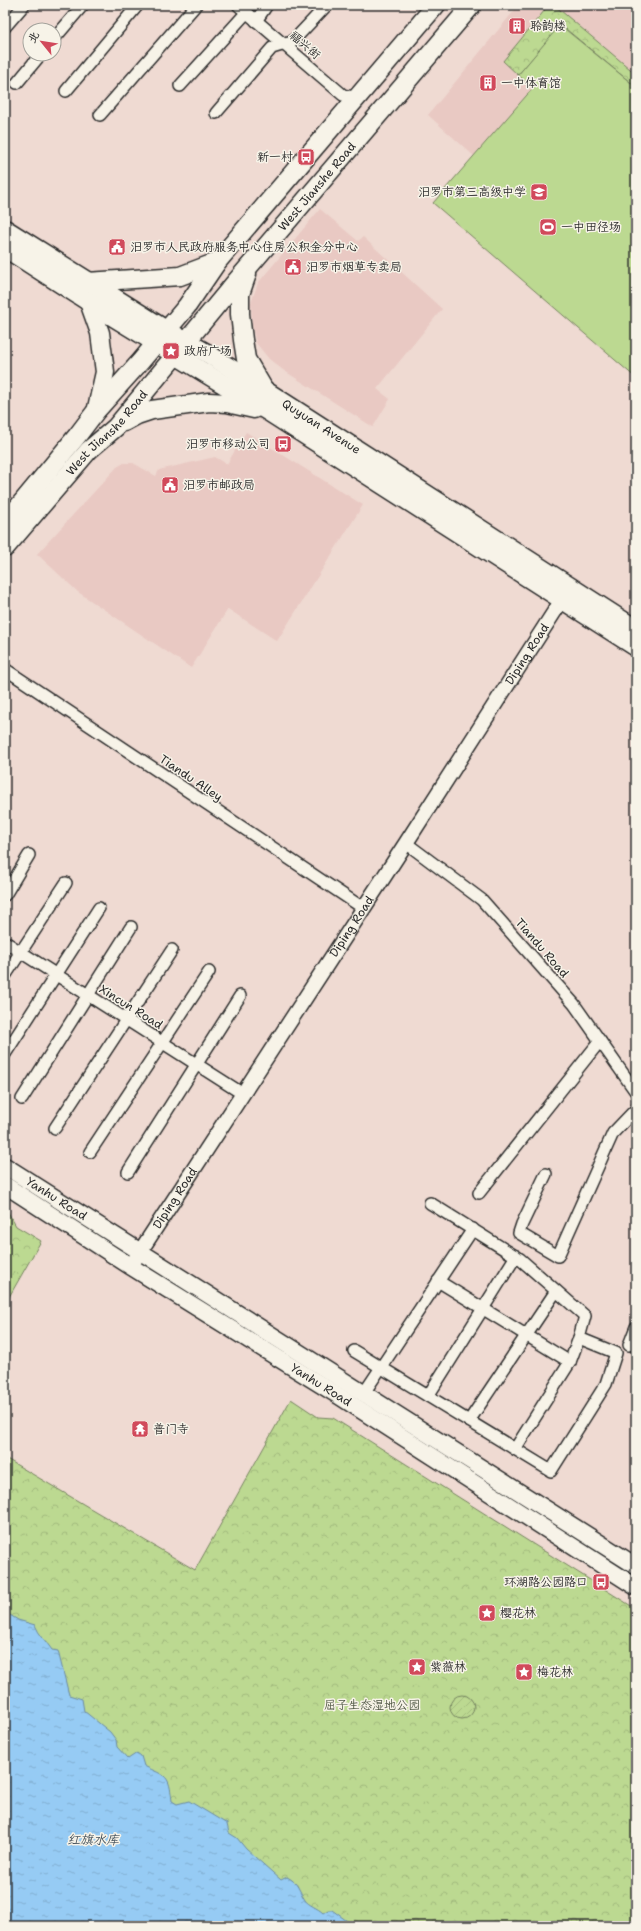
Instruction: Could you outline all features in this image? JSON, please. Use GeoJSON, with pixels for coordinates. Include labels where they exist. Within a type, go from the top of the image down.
{"type":"FeatureCollection","features":[{"type":"Feature","properties":{"kind":"main road","name":"West Jianshe Road"},"geometry":{"type":"LineString","coordinates":[[5,523],[96,411],[187,306],[217,262],[436,5]]}},
{"type":"Feature","properties":{"kind":"main road","name":"West Jianshe Road"},"geometry":{"type":"LineString","coordinates":[[5,548],[89,450],[116,427],[250,266],[472,5]]}},
{"type":"Feature","properties":{"kind":"main road","name":"Quyuan Avenue"},"geometry":{"type":"LineString","coordinates":[[5,228],[87,282],[161,336],[176,355],[566,593],[636,629]]}},
{"type":"Feature","properties":{"kind":"main road","name":"Quyuan Avenue"},"geometry":{"type":"LineString","coordinates":[[5,248],[89,302],[161,336],[187,341],[265,390],[566,593],[636,647]]}},
{"type":"Feature","properties":{"kind":"main road"},"geometry":{"type":"LineString","coordinates":[[87,282],[180,276],[217,262]]}},
{"type":"Feature","properties":{"kind":"main road"},"geometry":{"type":"LineString","coordinates":[[250,266],[240,294],[242,335],[246,359],[265,390]]}},
{"type":"Feature","properties":{"kind":"main road"},"geometry":{"type":"LineString","coordinates":[[89,302],[100,333],[105,372],[96,411]]}},
{"type":"Feature","properties":{"kind":"main road"},"geometry":{"type":"LineString","coordinates":[[116,427],[137,415],[152,410],[209,402],[227,402],[268,412]]}},
{"type":"Feature","properties":{"kind":"main road","name":"Yanhu Road"},"geometry":{"type":"LineString","coordinates":[[5,1166],[636,1566]]}},
{"type":"Feature","properties":{"kind":"main road","name":"Yanhu Road"},"geometry":{"type":"LineString","coordinates":[[5,1185],[130,1266],[339,1396],[636,1587]]}},
{"type":"Feature","properties":{"kind":"street"},"geometry":{"type":"LineString","coordinates":[[5,27],[24,5]]}},
{"type":"Feature","properties":{"kind":"street"},"geometry":{"type":"LineString","coordinates":[[62,30],[83,5]]}},
{"type":"Feature","properties":{"kind":"street"},"geometry":{"type":"LineString","coordinates":[[66,91],[138,5]]}},
{"type":"Feature","properties":{"kind":"street"},"geometry":{"type":"LineString","coordinates":[[100,115],[196,5]]}},
{"type":"Feature","properties":{"kind":"street","name":"福兴街"},"geometry":{"type":"LineString","coordinates":[[238,5],[343,95],[358,98]]}},
{"type":"Feature","properties":{"kind":"street"},"geometry":{"type":"LineString","coordinates":[[256,21],[267,5]]}},
{"type":"Feature","properties":{"kind":"street"},"geometry":{"type":"LineString","coordinates":[[216,113],[272,48],[292,42],[327,5]]}},
{"type":"Feature","properties":{"kind":"street"},"geometry":{"type":"LineString","coordinates":[[180,86],[247,12]]}},
{"type":"Feature","properties":{"kind":"street"},"geometry":{"type":"LineString","coordinates":[[17,83],[34,62]]}},
{"type":"Feature","properties":{"kind":"street","name":"Diping Road"},"geometry":{"type":"LineString","coordinates":[[130,1266],[243,1094],[362,908],[406,843],[566,593]]}},
{"type":"Feature","properties":{"kind":"street","name":"Tiandu Alley"},"geometry":{"type":"LineString","coordinates":[[5,669],[362,908]]}},
{"type":"Feature","properties":{"kind":"street","name":"Tiandu Road"},"geometry":{"type":"LineString","coordinates":[[406,843],[482,900],[574,1004],[636,1092]]}},
{"type":"Feature","properties":{"kind":"street"},"geometry":{"type":"LineString","coordinates":[[5,895],[29,855]]}},
{"type":"Feature","properties":{"kind":"street"},"geometry":{"type":"LineString","coordinates":[[5,976],[66,883]]}},
{"type":"Feature","properties":{"kind":"street"},"geometry":{"type":"LineString","coordinates":[[5,1054],[99,908]]}},
{"type":"Feature","properties":{"kind":"street"},"geometry":{"type":"LineString","coordinates":[[22,1099],[131,927]]}},
{"type":"Feature","properties":{"kind":"street","name":"Xincun Road"},"geometry":{"type":"LineString","coordinates":[[5,942],[243,1094]]}},
{"type":"Feature","properties":{"kind":"street"},"geometry":{"type":"LineString","coordinates":[[55,1128],[125,1019],[172,950]]}},
{"type":"Feature","properties":{"kind":"street"},"geometry":{"type":"LineString","coordinates":[[90,1152],[209,972]]}},
{"type":"Feature","properties":{"kind":"street"},"geometry":{"type":"LineString","coordinates":[[128,1172],[240,996]]}},
{"type":"Feature","properties":{"kind":"street"},"geometry":{"type":"LineString","coordinates":[[479,1193],[600,1041]]}},
{"type":"Feature","properties":{"kind":"street"},"geometry":{"type":"LineString","coordinates":[[546,1174],[522,1224],[519,1234],[558,1256],[613,1133],[636,1109]]}},
{"type":"Feature","properties":{"kind":"street"},"geometry":{"type":"LineString","coordinates":[[430,1203],[516,1256],[585,1316],[570,1362],[515,1449]]}},
{"type":"Feature","properties":{"kind":"street"},"geometry":{"type":"LineString","coordinates":[[364,1393],[473,1229]]}},
{"type":"Feature","properties":{"kind":"street"},"geometry":{"type":"LineString","coordinates":[[428,1396],[516,1256]]}},
{"type":"Feature","properties":{"kind":"street"},"geometry":{"type":"LineString","coordinates":[[438,1281],[570,1362]]}},
{"type":"Feature","properties":{"kind":"street"},"geometry":{"type":"LineString","coordinates":[[469,1421],[556,1291]]}},
{"type":"Feature","properties":{"kind":"street"},"geometry":{"type":"LineString","coordinates":[[629,1345],[636,1327]]}},
{"type":"Feature","properties":{"kind":"street"},"geometry":{"type":"LineString","coordinates":[[354,1351],[551,1471],[606,1384],[616,1354],[579,1338]]}},
{"type":"Feature","properties":{"kind":"shaded area","name":"一中田径场"},"geometry":{"type":"Polygon","coordinates":[[[519,5],[636,5],[636,378],[433,203],[474,156],[428,115],[519,5]]]}},
{"type":"Feature","properties":{"kind":"shaded area"},"geometry":{"type":"Polygon","coordinates":[[[320,209],[358,241],[363,237],[442,309],[377,389],[390,399],[373,427],[283,370],[269,359],[256,343],[252,325],[251,303],[258,283],[320,209]]]}},
{"type":"Feature","properties":{"kind":"shaded area"},"geometry":{"type":"Polygon","coordinates":[[[246,432],[363,505],[277,641],[228,609],[191,668],[78,592],[37,554],[117,467],[124,463],[133,463],[156,476],[159,470],[215,457],[227,464],[246,432]]]}},
{"type":"Feature","properties":{"kind":"green space"},"geometry":{"type":"Polygon","coordinates":[[[549,5],[554,5],[636,74],[636,87],[561,25],[518,75],[503,61],[549,5]]]}},
{"type":"Feature","properties":{"kind":"green space","name":"一中田径场"},"geometry":{"type":"Polygon","coordinates":[[[560,25],[636,87],[636,378],[433,203],[533,88],[518,75],[560,25]]]}},
{"type":"Feature","properties":{"kind":"green space"},"geometry":{"type":"Polygon","coordinates":[[[5,1207],[16,1226],[41,1241],[5,1304],[5,1207]]]}},
{"type":"Feature","properties":{"kind":"green space","name":"屈子生态湿地公园"},"geometry":{"type":"Polygon","coordinates":[[[291,1399],[318,1417],[333,1418],[636,1609],[636,1926],[5,1926],[5,1458],[195,1570],[291,1399]]]}},
{"type":"Feature","properties":{"kind":"green space"},"geometry":{"type":"Polygon","coordinates":[[[462,1695],[467,1696],[473,1702],[473,1712],[467,1718],[462,1719],[457,1718],[451,1712],[450,1707],[451,1702],[457,1696],[462,1695]]]}},
{"type":"Feature","properties":{"kind":"water","name":"红旗水库"},"geometry":{"type":"Polygon","coordinates":[[[5,1612],[18,1620],[35,1625],[52,1650],[58,1651],[69,1695],[82,1699],[84,1711],[110,1732],[116,1740],[117,1747],[128,1759],[137,1753],[141,1756],[144,1766],[158,1772],[166,1778],[170,1786],[172,1801],[177,1804],[189,1801],[227,1824],[229,1833],[237,1838],[246,1849],[281,1880],[287,1877],[294,1881],[308,1903],[323,1913],[328,1910],[332,1910],[354,1926],[5,1926],[5,1612]]]}},
{"type":"Feature","properties":{"kind":"place","name":"聆韵楼"},"geometry":{"type":"Point","coordinates":[517,26]}},
{"type":"Feature","properties":{"kind":"place","name":"一中体育馆"},"geometry":{"type":"Point","coordinates":[488,83]}},
{"type":"Feature","properties":{"kind":"place","name":"新一村"},"geometry":{"type":"Point","coordinates":[306,157]}},
{"type":"Feature","properties":{"kind":"place","name":"汨罗市第三高级中学"},"geometry":{"type":"Point","coordinates":[539,192]}},
{"type":"Feature","properties":{"kind":"place","name":"一中田径场"},"geometry":{"type":"Point","coordinates":[548,227]}},
{"type":"Feature","properties":{"kind":"place","name":"汨罗市人民政府服务中心住房公积金分中心"},"geometry":{"type":"Point","coordinates":[117,247]}},
{"type":"Feature","properties":{"kind":"place","name":"汨罗市烟草专卖局"},"geometry":{"type":"Point","coordinates":[293,267]}},
{"type":"Feature","properties":{"kind":"place","name":"政府广场"},"geometry":{"type":"Point","coordinates":[171,351]}},
{"type":"Feature","properties":{"kind":"place","name":"汨罗市移动公司"},"geometry":{"type":"Point","coordinates":[283,444]}},
{"type":"Feature","properties":{"kind":"place","name":"汨罗市邮政局"},"geometry":{"type":"Point","coordinates":[170,485]}},
{"type":"Feature","properties":{"kind":"place","name":"普门寺"},"geometry":{"type":"Point","coordinates":[140,1429]}},
{"type":"Feature","properties":{"kind":"place","name":"环湖路公园路口"},"geometry":{"type":"Point","coordinates":[601,1582]}},
{"type":"Feature","properties":{"kind":"place","name":"樱花林"},"geometry":{"type":"Point","coordinates":[487,1613]}},
{"type":"Feature","properties":{"kind":"place","name":"紫薇林"},"geometry":{"type":"Point","coordinates":[417,1667]}},
{"type":"Feature","properties":{"kind":"place","name":"梅花林"},"geometry":{"type":"Point","coordinates":[524,1672]}}]}
